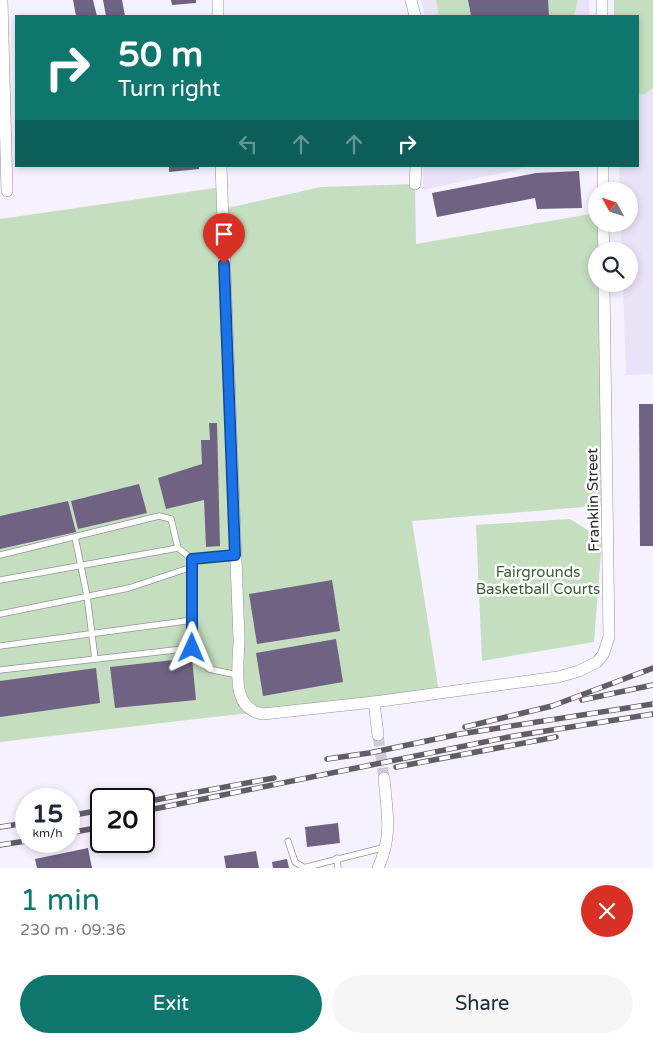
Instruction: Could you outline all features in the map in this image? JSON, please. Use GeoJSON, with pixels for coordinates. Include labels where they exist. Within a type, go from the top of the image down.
{"type":"FeatureCollection","features":[{"type":"Feature","properties":{"kind":"street"},"geometry":{"type":"LineString","coordinates":[[2,0],[6,191]]}},
{"type":"Feature","properties":{"kind":"street"},"geometry":{"type":"LineString","coordinates":[[218,0],[218,15]]}},
{"type":"Feature","properties":{"kind":"street"},"geometry":{"type":"LineString","coordinates":[[411,0],[415,15]]}},
{"type":"Feature","properties":{"kind":"street"},"geometry":{"type":"LineString","coordinates":[[602,0],[602,15]]}},
{"type":"Feature","properties":{"kind":"street","name":"Franklin Street"},"geometry":{"type":"LineString","coordinates":[[221,167],[239,675],[241,701],[256,713],[285,713],[558,677],[589,667],[603,654],[609,637],[604,292]]}},
{"type":"Feature","properties":{"kind":"street"},"geometry":{"type":"LineString","coordinates":[[415,184],[416,167]]}},
{"type":"Feature","properties":{"kind":"street"},"geometry":{"type":"LineString","coordinates":[[603,182],[604,167]]}},
{"type":"Feature","properties":{"kind":"street"},"geometry":{"type":"LineString","coordinates":[[374,702],[378,734]]}},
{"type":"Feature","properties":{"kind":"street"},"geometry":{"type":"LineString","coordinates":[[378,868],[386,847],[389,829],[384,778]]}},
{"type":"Feature","properties":{"kind":"lane"},"geometry":{"type":"LineString","coordinates":[[0,555],[159,516],[170,519],[178,548],[192,559],[235,555]]}},
{"type":"Feature","properties":{"kind":"lane"},"geometry":{"type":"LineString","coordinates":[[75,537],[82,565],[95,659]]}},
{"type":"Feature","properties":{"kind":"lane"},"geometry":{"type":"LineString","coordinates":[[0,580],[178,548]]}},
{"type":"Feature","properties":{"kind":"lane"},"geometry":{"type":"LineString","coordinates":[[192,559],[192,648],[209,669],[239,675]]}},
{"type":"Feature","properties":{"kind":"lane"},"geometry":{"type":"LineString","coordinates":[[0,614],[129,588],[192,567]]}},
{"type":"Feature","properties":{"kind":"lane"},"geometry":{"type":"LineString","coordinates":[[0,646],[193,620]]}},
{"type":"Feature","properties":{"kind":"lane"},"geometry":{"type":"LineString","coordinates":[[0,670],[192,648]]}},
{"type":"Feature","properties":{"kind":"lane"},"geometry":{"type":"LineString","coordinates":[[288,841],[295,862],[303,868],[386,847]]}},
{"type":"Feature","properties":{"kind":"lane"},"geometry":{"type":"LineString","coordinates":[[337,858],[338,868]]}},
{"type":"Feature","properties":{"kind":"shaded area"},"geometry":{"type":"Polygon","coordinates":[[[421,0],[589,0],[589,15],[425,15],[421,0]]]}},
{"type":"Feature","properties":{"kind":"shaded area"},"geometry":{"type":"Polygon","coordinates":[[[653,87],[653,374],[626,375],[623,292],[638,292],[638,242],[622,242],[621,232],[638,232],[638,182],[620,182],[619,167],[639,167],[639,95],[646,94],[653,87]]]}},
{"type":"Feature","properties":{"kind":"shaded area"},"geometry":{"type":"Polygon","coordinates":[[[423,167],[528,167],[423,190],[423,167]]]}},
{"type":"Feature","properties":{"kind":"green space"},"geometry":{"type":"Polygon","coordinates":[[[436,0],[468,0],[471,15],[439,15],[436,0]]]}},
{"type":"Feature","properties":{"kind":"green space"},"geometry":{"type":"Polygon","coordinates":[[[548,0],[578,0],[574,15],[549,15],[548,0]]]}},
{"type":"Feature","properties":{"kind":"green space"},"geometry":{"type":"Polygon","coordinates":[[[614,0],[653,0],[653,87],[646,94],[639,95],[639,15],[614,15],[614,0]]]}},
{"type":"Feature","properties":{"kind":"green space"},"geometry":{"type":"Polygon","coordinates":[[[415,184],[416,244],[588,214],[588,232],[603,232],[604,242],[588,242],[588,292],[604,292],[608,505],[412,521],[439,692],[374,702],[222,716],[0,742],[0,219],[222,187],[223,209],[321,187],[415,184]]]}},
{"type":"Feature","properties":{"kind":"green space","name":"Fairgrounds Basketball Courts"},"geometry":{"type":"Polygon","coordinates":[[[570,519],[602,539],[594,642],[482,661],[476,525],[570,519]]]}},
{"type":"Feature","properties":{"kind":"building"},"geometry":{"type":"Polygon","coordinates":[[[73,0],[93,0],[97,15],[76,15],[73,0]]]}},
{"type":"Feature","properties":{"kind":"building"},"geometry":{"type":"Polygon","coordinates":[[[103,0],[122,0],[125,15],[106,15],[103,0]]]}},
{"type":"Feature","properties":{"kind":"building"},"geometry":{"type":"Polygon","coordinates":[[[171,0],[196,0],[196,3],[172,5],[171,0]]]}},
{"type":"Feature","properties":{"kind":"building"},"geometry":{"type":"Polygon","coordinates":[[[468,0],[548,0],[549,15],[471,15],[468,0]]]}},
{"type":"Feature","properties":{"kind":"building"},"geometry":{"type":"Polygon","coordinates":[[[169,167],[199,167],[199,169],[169,172],[169,167]]]}},
{"type":"Feature","properties":{"kind":"building"},"geometry":{"type":"Polygon","coordinates":[[[579,171],[582,208],[537,209],[535,198],[437,217],[432,193],[536,173],[579,171]]]}},
{"type":"Feature","properties":{"kind":"building"},"geometry":{"type":"Polygon","coordinates":[[[639,404],[653,404],[653,546],[640,546],[639,404]]]}},
{"type":"Feature","properties":{"kind":"building"},"geometry":{"type":"Polygon","coordinates":[[[209,423],[217,423],[220,546],[206,547],[204,500],[166,509],[158,478],[202,464],[201,440],[210,440],[209,423]]]}},
{"type":"Feature","properties":{"kind":"building"},"geometry":{"type":"Polygon","coordinates":[[[139,484],[147,513],[78,529],[71,501],[139,484]]]}},
{"type":"Feature","properties":{"kind":"building"},"geometry":{"type":"Polygon","coordinates":[[[68,501],[76,532],[0,549],[0,516],[68,501]]]}},
{"type":"Feature","properties":{"kind":"building"},"geometry":{"type":"Polygon","coordinates":[[[332,580],[340,631],[257,644],[249,594],[332,580]]]}},
{"type":"Feature","properties":{"kind":"building"},"geometry":{"type":"Polygon","coordinates":[[[336,639],[343,682],[263,696],[256,653],[336,639]]]}},
{"type":"Feature","properties":{"kind":"building"},"geometry":{"type":"Polygon","coordinates":[[[192,658],[196,700],[115,708],[110,667],[192,658]]]}},
{"type":"Feature","properties":{"kind":"building"},"geometry":{"type":"Polygon","coordinates":[[[96,668],[100,703],[0,717],[0,681],[96,668]]]}},
{"type":"Feature","properties":{"kind":"building"},"geometry":{"type":"Polygon","coordinates":[[[338,823],[340,843],[307,847],[305,827],[338,823]]]}},
{"type":"Feature","properties":{"kind":"building"},"geometry":{"type":"Polygon","coordinates":[[[88,848],[92,868],[37,868],[35,859],[64,853],[80,853],[80,850],[88,848]]]}},
{"type":"Feature","properties":{"kind":"building"},"geometry":{"type":"Polygon","coordinates":[[[256,851],[259,868],[226,868],[224,856],[256,851]]]}},
{"type":"Feature","properties":{"kind":"building"},"geometry":{"type":"Polygon","coordinates":[[[287,859],[289,868],[273,868],[272,862],[287,859]]]}},
{"type":"Feature","properties":{"kind":"tunnel"},"geometry":{"type":"LineString","coordinates":[[378,735],[384,778]]}},
{"type":"Feature","properties":{"kind":"railway"},"geometry":{"type":"LineString","coordinates":[[465,727],[552,706],[653,668]]}},
{"type":"Feature","properties":{"kind":"railway"},"geometry":{"type":"LineString","coordinates":[[582,700],[653,685]]}},
{"type":"Feature","properties":{"kind":"railway"},"geometry":{"type":"LineString","coordinates":[[327,759],[369,753],[460,734],[653,704]]}},
{"type":"Feature","properties":{"kind":"railway"},"geometry":{"type":"LineString","coordinates":[[155,809],[514,736],[653,714]]}},
{"type":"Feature","properties":{"kind":"railway"},"geometry":{"type":"LineString","coordinates":[[396,767],[556,737]]}},
{"type":"Feature","properties":{"kind":"railway"},"geometry":{"type":"LineString","coordinates":[[155,800],[274,778]]}},
{"type":"Feature","properties":{"kind":"railway"},"geometry":{"type":"LineString","coordinates":[[80,814],[90,812]]}},
{"type":"Feature","properties":{"kind":"railway"},"geometry":{"type":"LineString","coordinates":[[0,827],[15,825]]}},
{"type":"Feature","properties":{"kind":"railway"},"geometry":{"type":"LineString","coordinates":[[80,831],[90,829]]}},
{"type":"Feature","properties":{"kind":"railway"},"geometry":{"type":"LineString","coordinates":[[0,845],[15,843]]}},
{"type":"Feature","properties":{"kind":"route"},"geometry":{"type":"LineString","coordinates":[[192,648],[192,559],[235,555],[224,264]]}}]}
